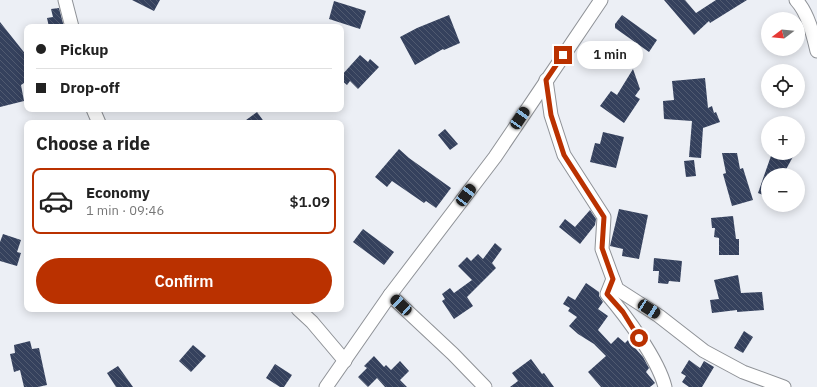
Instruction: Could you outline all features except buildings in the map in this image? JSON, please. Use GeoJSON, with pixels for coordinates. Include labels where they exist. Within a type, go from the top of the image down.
{"type":"FeatureCollection","features":[{"type":"Feature","properties":{"kind":"street"},"geometry":{"type":"LineString","coordinates":[[65,0],[71,24]]}},
{"type":"Feature","properties":{"kind":"street"},"geometry":{"type":"LineString","coordinates":[[326,387],[390,295],[495,157],[601,0]]}},
{"type":"Feature","properties":{"kind":"street"},"geometry":{"type":"LineString","coordinates":[[796,0],[807,18],[817,51]]}},
{"type":"Feature","properties":{"kind":"street"},"geometry":{"type":"LineString","coordinates":[[546,80],[551,115],[564,155],[604,217],[602,248],[617,289],[659,316],[704,351],[743,372],[781,387]]}},
{"type":"Feature","properties":{"kind":"street"},"geometry":{"type":"LineString","coordinates":[[613,279],[607,294],[623,312],[663,376],[665,387]]}},
{"type":"Feature","properties":{"kind":"street"},"geometry":{"type":"LineString","coordinates":[[390,295],[453,354],[485,387]]}},
{"type":"Feature","properties":{"kind":"street"},"geometry":{"type":"LineString","coordinates":[[301,312],[312,322],[345,361]]}},
{"type":"Feature","properties":{"kind":"route"},"geometry":{"type":"LineString","coordinates":[[563,55],[546,80],[551,115],[564,155],[604,217],[602,248],[613,279],[607,294],[623,312],[639,338]]}}]}
